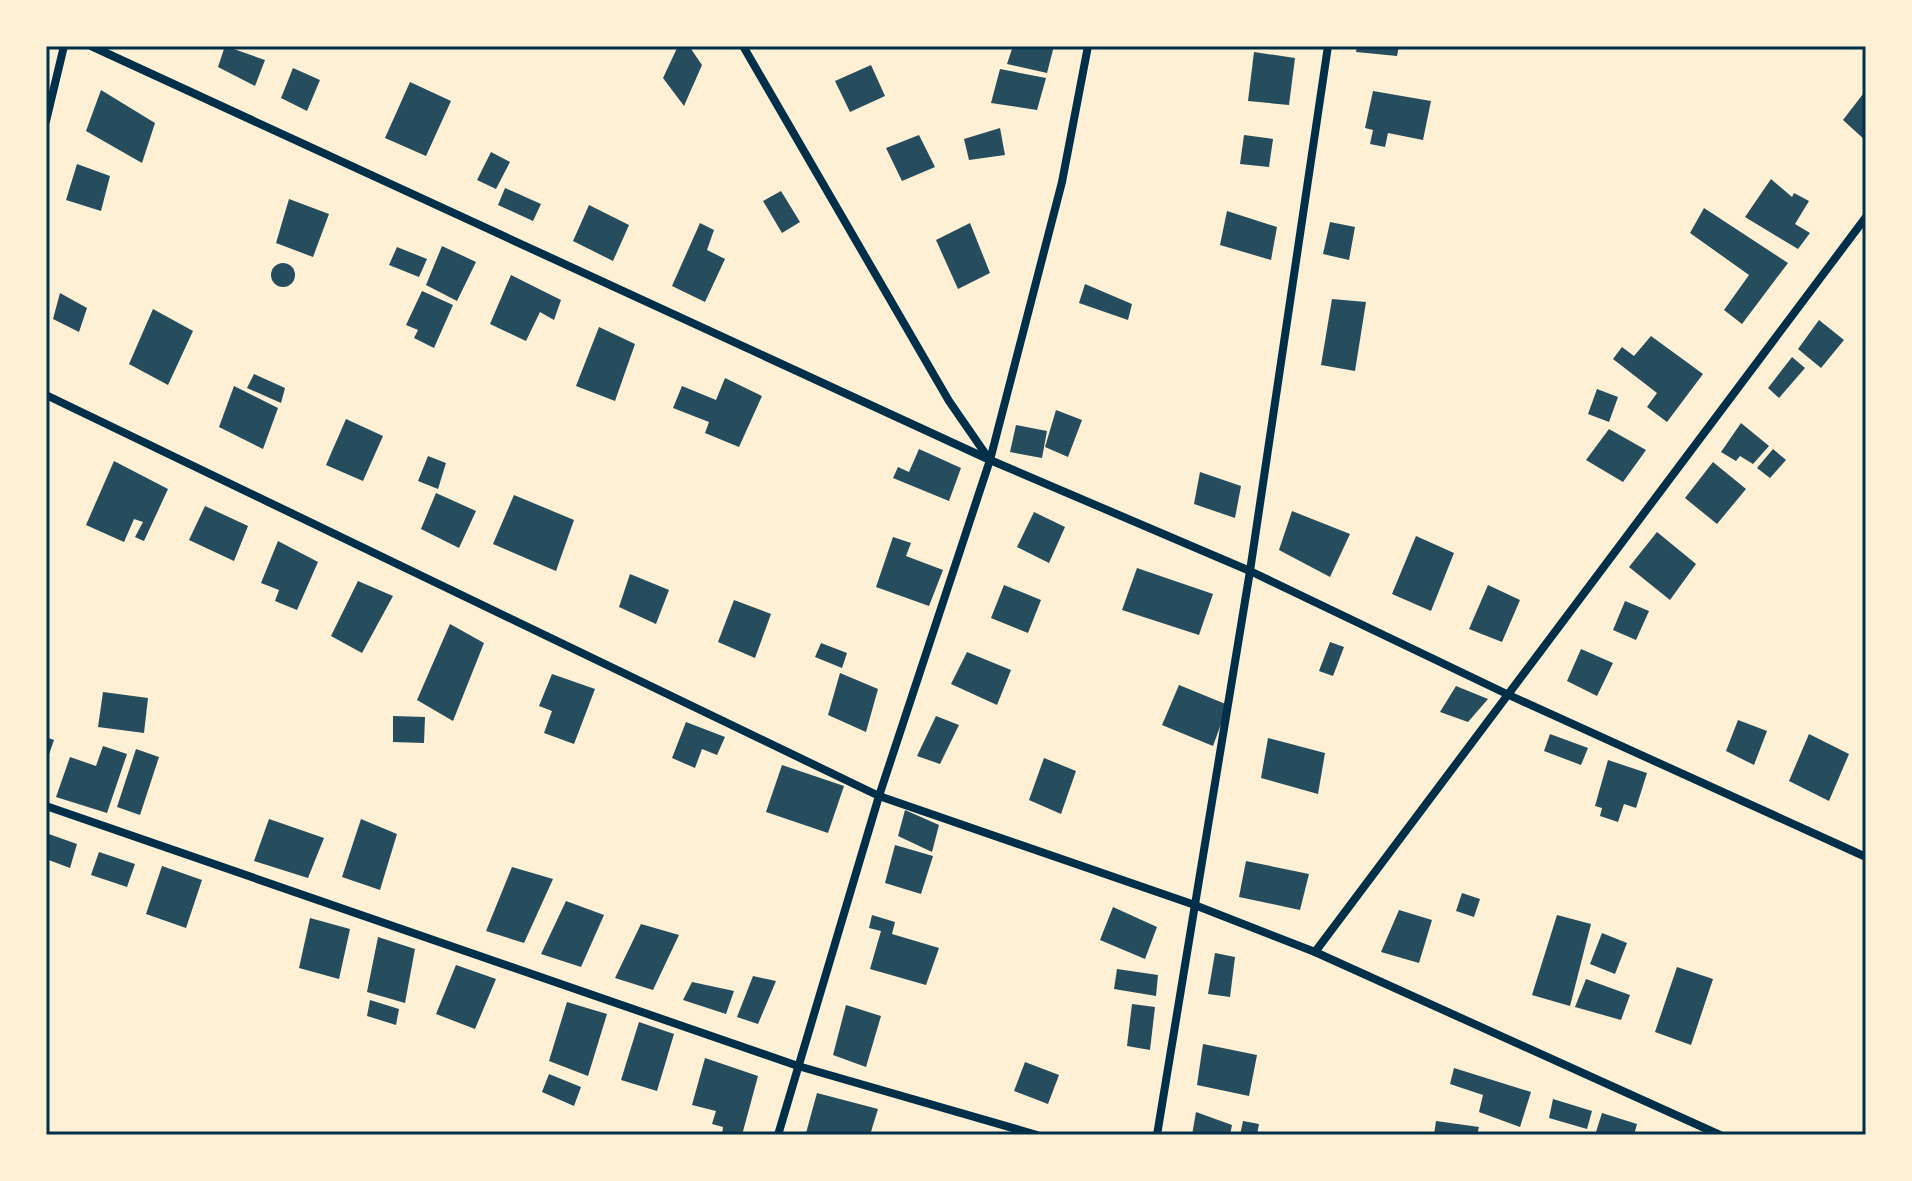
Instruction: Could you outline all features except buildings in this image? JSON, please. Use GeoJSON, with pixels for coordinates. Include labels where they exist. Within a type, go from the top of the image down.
{"type":"FeatureCollection","features":[{"type":"Feature","properties":{"kind":"street"},"geometry":{"type":"LineString","coordinates":[[46,121],[64,46]]}},
{"type":"Feature","properties":{"kind":"street"},"geometry":{"type":"LineString","coordinates":[[91,46],[990,460],[1250,571],[1511,696],[1866,857]]}},
{"type":"Feature","properties":{"kind":"street"},"geometry":{"type":"LineString","coordinates":[[743,46],[949,401],[990,460]]}},
{"type":"Feature","properties":{"kind":"street"},"geometry":{"type":"LineString","coordinates":[[778,1135],[879,796],[990,460],[1062,182],[1088,46]]}},
{"type":"Feature","properties":{"kind":"street"},"geometry":{"type":"LineString","coordinates":[[1157,1135],[1192,904],[1250,571],[1328,46]]}},
{"type":"Feature","properties":{"kind":"street"},"geometry":{"type":"LineString","coordinates":[[1315,952],[1511,696],[1866,217]]}},
{"type":"Feature","properties":{"kind":"street"},"geometry":{"type":"LineString","coordinates":[[46,395],[879,796],[1192,904],[1315,952],[1720,1135]]}},
{"type":"Feature","properties":{"kind":"street"},"geometry":{"type":"LineString","coordinates":[[46,806],[798,1066],[1037,1135]]}}]}
